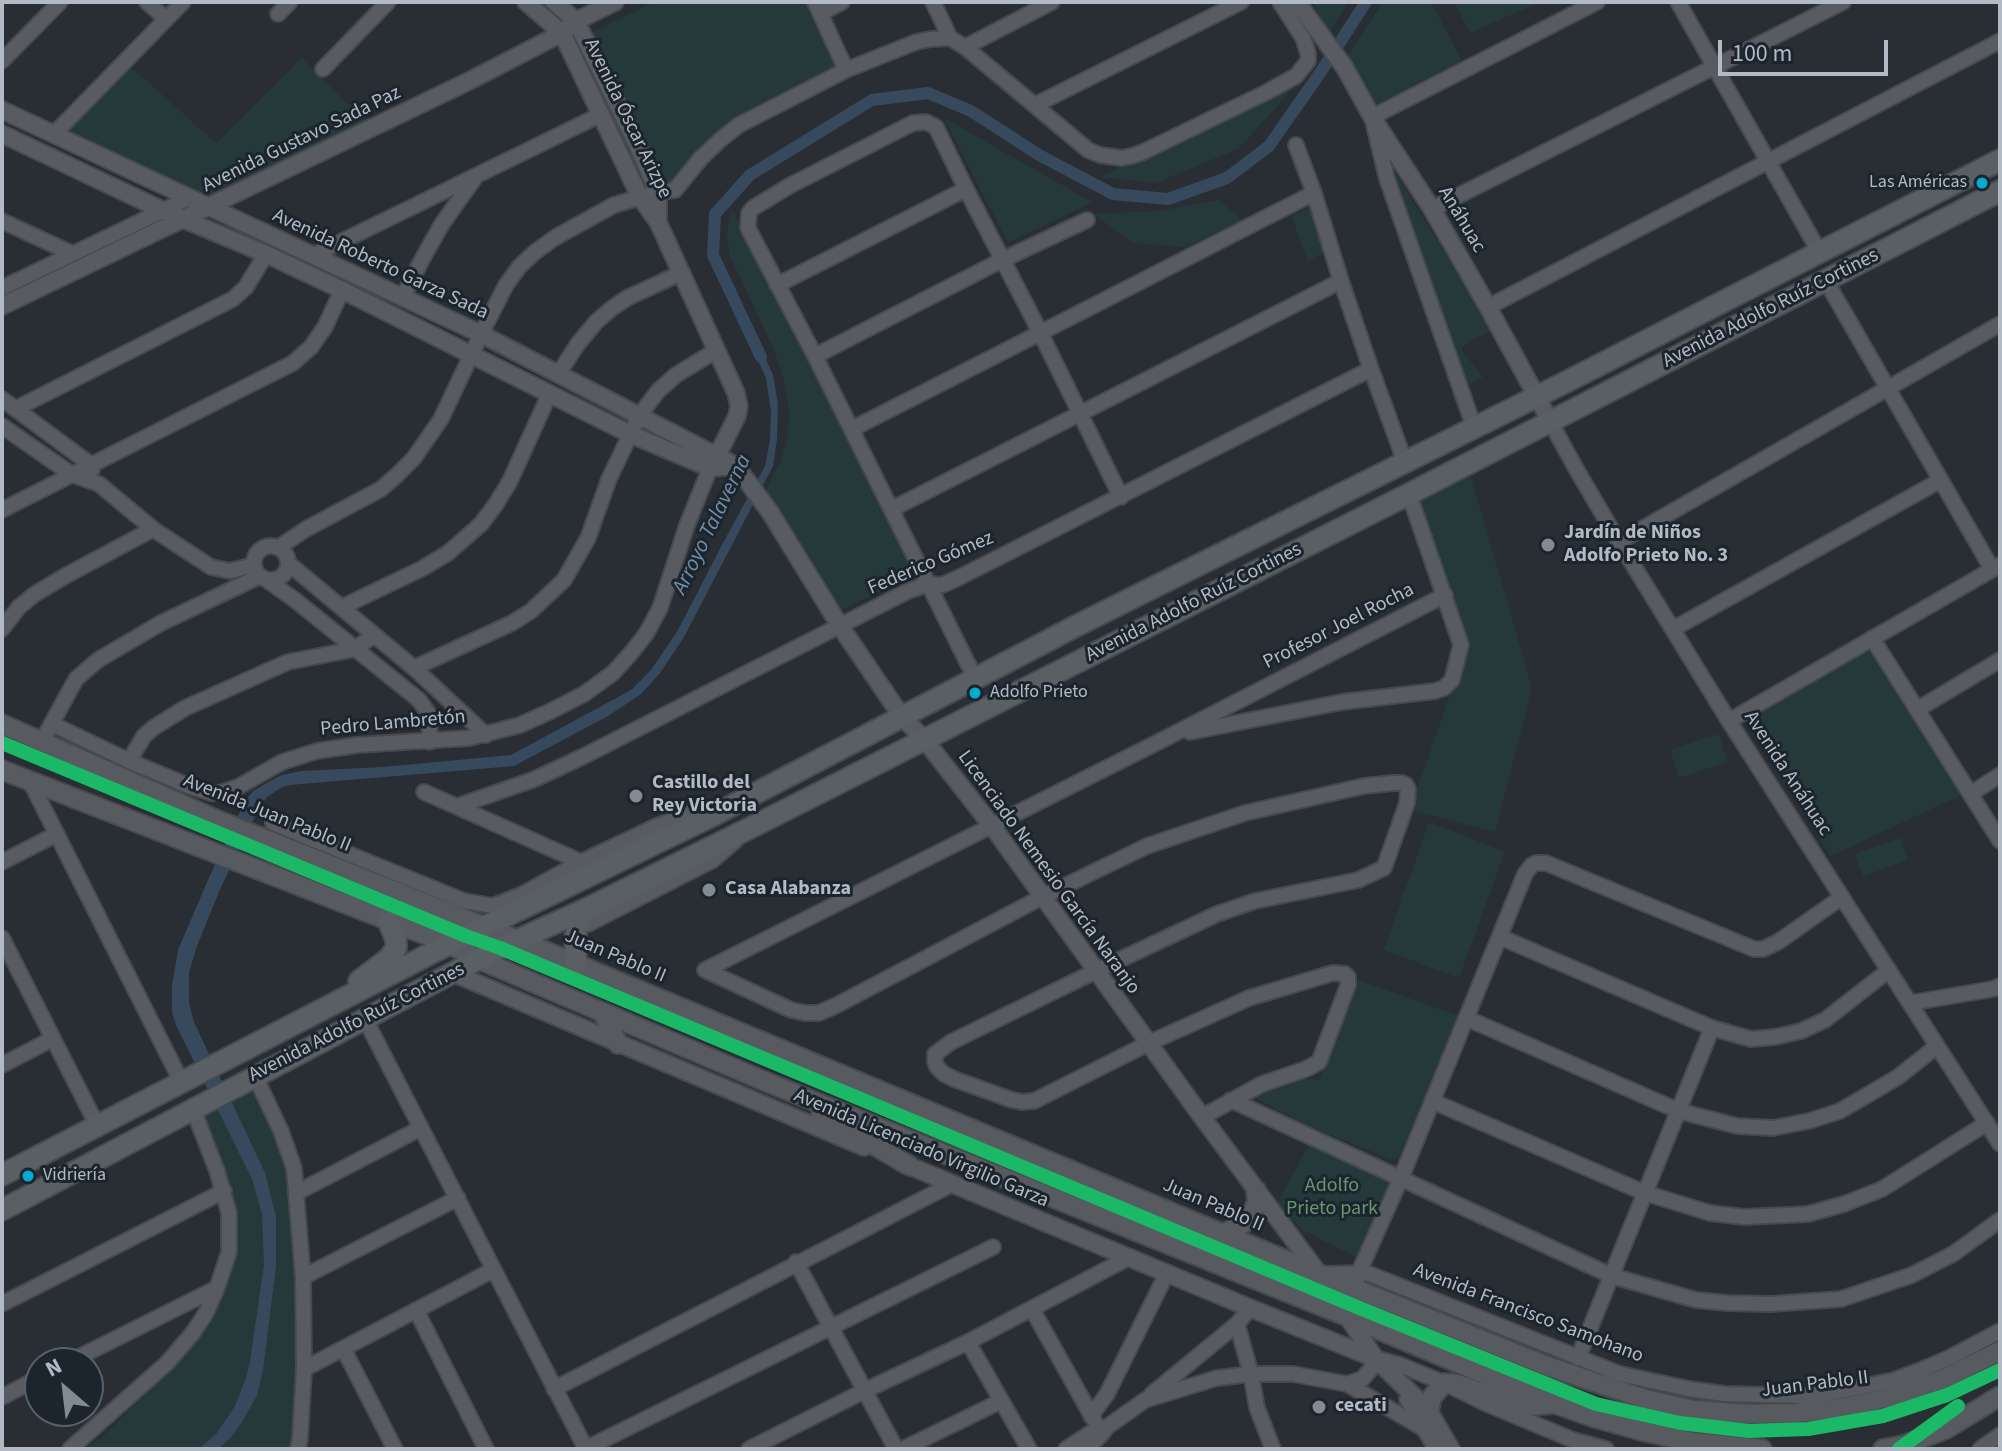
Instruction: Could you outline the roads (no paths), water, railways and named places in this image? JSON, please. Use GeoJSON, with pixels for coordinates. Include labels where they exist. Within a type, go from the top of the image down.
{"type":"FeatureCollection","features":[{"type":"Feature","properties":{"kind":"main road","name":"Avenida Adolfo Ruíz Cortines"},"geometry":{"type":"LineString","coordinates":[[2,1175],[449,944],[712,816],[975,678],[2000,160]]}},
{"type":"Feature","properties":{"kind":"main road","name":"Avenida Adolfo Ruíz Cortines"},"geometry":{"type":"LineString","coordinates":[[2,1210],[517,940],[582,917],[754,826],[2000,191]]}},
{"type":"Feature","properties":{"kind":"main road","name":"Avenida Juan Pablo II"},"geometry":{"type":"LineString","coordinates":[[2,724],[215,819],[268,830],[517,940]]}},
{"type":"Feature","properties":{"kind":"main road"},"geometry":{"type":"LineString","coordinates":[[2,770],[449,944],[764,1081],[1553,1403],[1642,1431],[1692,1442],[1762,1449]]}},
{"type":"Feature","properties":{"kind":"main road"},"geometry":{"type":"LineString","coordinates":[[576,965],[575,938],[582,917]]}},
{"type":"Feature","properties":{"kind":"main road"},"geometry":{"type":"LineString","coordinates":[[302,1022],[388,959],[396,949],[396,940],[388,920]]}},
{"type":"Feature","properties":{"kind":"main road","name":"Juan Pablo II"},"geometry":{"type":"LineString","coordinates":[[517,940],[1319,1274],[1356,1280],[1547,1366],[1645,1399],[1693,1410],[1748,1414],[1847,1407],[1894,1396],[1943,1379],[2000,1351]]}},
{"type":"Feature","properties":{"kind":"main road"},"geometry":{"type":"LineString","coordinates":[[602,1012],[618,1044]]}},
{"type":"Feature","properties":{"kind":"main road"},"geometry":{"type":"LineString","coordinates":[[764,1081],[910,1166]]}},
{"type":"Feature","properties":{"kind":"main road"},"geometry":{"type":"LineString","coordinates":[[1223,1234],[1250,1218],[1257,1202],[1256,1190]]}},
{"type":"Feature","properties":{"kind":"main road"},"geometry":{"type":"LineString","coordinates":[[1429,1411],[1432,1397],[1444,1383],[1457,1384],[1514,1404],[1553,1403]]}},
{"type":"Feature","properties":{"kind":"main road"},"geometry":{"type":"LineString","coordinates":[[1883,1449],[1904,1445],[1946,1429],[2000,1396]]}},
{"type":"Feature","properties":{"kind":"street"},"geometry":{"type":"LineString","coordinates":[[2,61],[60,2]]}},
{"type":"Feature","properties":{"kind":"street"},"geometry":{"type":"LineString","coordinates":[[147,2],[166,19]]}},
{"type":"Feature","properties":{"kind":"street"},"geometry":{"type":"LineString","coordinates":[[54,134],[183,2]]}},
{"type":"Feature","properties":{"kind":"street"},"geometry":{"type":"LineString","coordinates":[[278,14],[290,2]]}},
{"type":"Feature","properties":{"kind":"street"},"geometry":{"type":"LineString","coordinates":[[323,69],[388,2]]}},
{"type":"Feature","properties":{"kind":"street","name":"Avenida Óscar Arizpe"},"geometry":{"type":"LineString","coordinates":[[526,2],[562,33],[640,197],[658,222],[736,393],[739,406],[714,462]]}},
{"type":"Feature","properties":{"kind":"street","name":"Avenida Óscar Arizpe"},"geometry":{"type":"LineString","coordinates":[[554,2],[576,21],[638,146],[658,192],[658,222]]}},
{"type":"Feature","properties":{"kind":"street","name":"Avenida Gustavo Sada Paz"},"geometry":{"type":"LineString","coordinates":[[2,306],[469,81],[615,2]]}},
{"type":"Feature","properties":{"kind":"street"},"geometry":{"type":"LineString","coordinates":[[842,2],[818,7],[846,70]]}},
{"type":"Feature","properties":{"kind":"street"},"geometry":{"type":"LineString","coordinates":[[933,2],[950,38],[965,47],[1088,150],[1113,158],[1132,156],[1296,76],[1308,61],[1308,53],[1303,38],[1280,2]]}},
{"type":"Feature","properties":{"kind":"street"},"geometry":{"type":"LineString","coordinates":[[965,47],[1052,2]]}},
{"type":"Feature","properties":{"kind":"street"},"geometry":{"type":"LineString","coordinates":[[1035,105],[1241,2]]}},
{"type":"Feature","properties":{"kind":"street"},"geometry":{"type":"LineString","coordinates":[[1474,427],[1387,179],[1372,117],[1597,2]]}},
{"type":"Feature","properties":{"kind":"street"},"geometry":{"type":"LineString","coordinates":[[1678,2],[1820,253]]}},
{"type":"Feature","properties":{"kind":"street"},"geometry":{"type":"LineString","coordinates":[[1432,209],[1843,2]]}},
{"type":"Feature","properties":{"kind":"street","name":"Anáhuac"},"geometry":{"type":"LineString","coordinates":[[1300,5],[1345,68],[1372,117],[1432,209],[1550,421]]}},
{"type":"Feature","properties":{"kind":"street"},"geometry":{"type":"LineString","coordinates":[[429,742],[429,714],[419,700],[260,574],[258,552],[264,548],[278,548],[306,529],[381,489],[414,458],[441,419],[506,285],[535,252],[604,211],[640,197],[675,190],[701,158],[739,125],[846,70],[916,42],[950,38]]}},
{"type":"Feature","properties":{"kind":"street"},"geometry":{"type":"LineString","coordinates":[[1488,307],[2000,41]]}},
{"type":"Feature","properties":{"kind":"street","name":"Avenida Roberto Garza Sada"},"geometry":{"type":"LineString","coordinates":[[2,110],[481,334],[639,416],[714,462]]}},
{"type":"Feature","properties":{"kind":"street"},"geometry":{"type":"LineString","coordinates":[[314,255],[602,114]]}},
{"type":"Feature","properties":{"kind":"street"},"geometry":{"type":"LineString","coordinates":[[975,678],[748,228],[749,213],[753,208],[913,123],[926,122],[936,127],[1121,497]]}},
{"type":"Feature","properties":{"kind":"street","name":"Avenida Roberto Garza Sada"},"geometry":{"type":"LineString","coordinates":[[2,134],[164,211],[342,290],[630,434],[714,462],[736,466],[754,490]]}},
{"type":"Feature","properties":{"kind":"street"},"geometry":{"type":"LineString","coordinates":[[1296,145],[1405,462]]}},
{"type":"Feature","properties":{"kind":"street"},"geometry":{"type":"LineString","coordinates":[[402,298],[436,234],[476,177]]}},
{"type":"Feature","properties":{"kind":"street"},"geometry":{"type":"LineString","coordinates":[[777,285],[966,189]]}},
{"type":"Feature","properties":{"kind":"street"},"geometry":{"type":"LineString","coordinates":[[852,429],[1314,193]]}},
{"type":"Feature","properties":{"kind":"street","name":"Avenida Gustavo Sada Paz"},"geometry":{"type":"LineString","coordinates":[[2,288],[189,198]]}},
{"type":"Feature","properties":{"kind":"street"},"geometry":{"type":"LineString","coordinates":[[815,356],[1087,220]]}},
{"type":"Feature","properties":{"kind":"street"},"geometry":{"type":"LineString","coordinates":[[2,221],[73,254]]}},
{"type":"Feature","properties":{"kind":"street"},"geometry":{"type":"LineString","coordinates":[[15,409],[233,299],[246,287],[266,254]]}},
{"type":"Feature","properties":{"kind":"street"},"geometry":{"type":"LineString","coordinates":[[559,373],[577,345],[611,309],[627,298],[681,273]]}},
{"type":"Feature","properties":{"kind":"street"},"geometry":{"type":"LineString","coordinates":[[892,509],[1341,281]]}},
{"type":"Feature","properties":{"kind":"street"},"geometry":{"type":"LineString","coordinates":[[1729,721],[1996,567],[1941,480],[1826,281]]}},
{"type":"Feature","properties":{"kind":"street"},"geometry":{"type":"LineString","coordinates":[[2,510],[293,363],[311,347],[325,327],[342,290]]}},
{"type":"Feature","properties":{"kind":"street"},"geometry":{"type":"LineString","coordinates":[[1619,542],[2000,324]]}},
{"type":"Feature","properties":{"kind":"street"},"geometry":{"type":"LineString","coordinates":[[414,668],[512,623],[531,611],[564,580],[588,538],[609,479],[639,416],[658,391],[676,375],[717,350]]}},
{"type":"Feature","properties":{"kind":"street","name":"Federico Gómez"},"geometry":{"type":"LineString","coordinates":[[458,806],[535,779],[584,756],[908,591],[928,584],[942,585],[1371,369]]}},
{"type":"Feature","properties":{"kind":"street"},"geometry":{"type":"LineString","coordinates":[[342,607],[423,568],[456,546],[481,524],[510,481],[549,395]]}},
{"type":"Feature","properties":{"kind":"street"},"geometry":{"type":"LineString","coordinates":[[2,399],[90,464],[99,484]]}},
{"type":"Feature","properties":{"kind":"street","name":"Avenida Anáhuac"},"geometry":{"type":"LineString","coordinates":[[1550,421],[1619,542],[1729,721],[2000,1144]]}},
{"type":"Feature","properties":{"kind":"street"},"geometry":{"type":"LineString","coordinates":[[2,426],[71,474],[99,484],[153,529],[211,567],[260,574],[274,580],[284,574],[288,563]]}},
{"type":"Feature","properties":{"kind":"street","name":"Pedro Lambretón"},"geometry":{"type":"LineString","coordinates":[[52,724],[129,761],[211,793],[238,787],[274,766],[306,753],[357,745],[469,738],[520,725],[584,694],[613,673],[646,634],[660,608],[687,525],[714,462]]}},
{"type":"Feature","properties":{"kind":"street"},"geometry":{"type":"LineString","coordinates":[[1673,629],[1941,480]]}},
{"type":"Feature","properties":{"kind":"street","name":"Licenciado Nemesio García Naranjo"},"geometry":{"type":"LineString","coordinates":[[754,490],[902,717],[924,739],[992,826],[1319,1274],[1375,1358],[1402,1387]]}},
{"type":"Feature","properties":{"kind":"street"},"geometry":{"type":"LineString","coordinates":[[1409,494],[1445,595]]}},
{"type":"Feature","properties":{"kind":"street"},"geometry":{"type":"LineString","coordinates":[[2,629],[19,607],[35,594],[153,529]]}},
{"type":"Feature","properties":{"kind":"street"},"geometry":{"type":"LineString","coordinates":[[278,548],[288,563],[414,668],[486,735]]}},
{"type":"Feature","properties":{"kind":"street"},"geometry":{"type":"LineString","coordinates":[[42,742],[76,679],[98,660],[161,623],[260,574]]}},
{"type":"Feature","properties":{"kind":"street"},"geometry":{"type":"LineString","coordinates":[[295,600],[311,583]]}},
{"type":"Feature","properties":{"kind":"street","name":"Profesor Joel Rocha"},"geometry":{"type":"LineString","coordinates":[[1044,896],[819,1013],[791,1010],[705,970],[1445,595],[1461,645],[1452,680],[1444,688],[1342,702],[1170,736]]}},
{"type":"Feature","properties":{"kind":"street"},"geometry":{"type":"LineString","coordinates":[[129,761],[144,736],[185,708],[288,662],[355,649],[374,635]]}},
{"type":"Feature","properties":{"kind":"street"},"geometry":{"type":"LineString","coordinates":[[1872,638],[2000,841]]}},
{"type":"Feature","properties":{"kind":"street"},"geometry":{"type":"LineString","coordinates":[[1918,709],[2000,660]]}},
{"type":"Feature","properties":{"kind":"street"},"geometry":{"type":"LineString","coordinates":[[1970,794],[2000,775]]}},
{"type":"Feature","properties":{"kind":"street"},"geometry":{"type":"LineString","coordinates":[[30,781],[181,1081]]}},
{"type":"Feature","properties":{"kind":"street"},"geometry":{"type":"LineString","coordinates":[[1044,896],[1147,846],[1245,813],[1364,786],[1406,785],[1407,803],[1384,868],[1358,880],[1255,901],[1217,914],[951,1042],[935,1054],[937,1067],[954,1079],[1012,1100],[1034,1101],[1149,1043],[1249,998],[1333,973],[1348,977],[1348,985],[1319,1062],[1262,1084],[1202,1117]]}},
{"type":"Feature","properties":{"kind":"street"},"geometry":{"type":"LineString","coordinates":[[424,792],[581,862]]}},
{"type":"Feature","properties":{"kind":"street"},"geometry":{"type":"LineString","coordinates":[[268,830],[464,901],[493,906],[681,816],[704,810],[712,816]]}},
{"type":"Feature","properties":{"kind":"street"},"geometry":{"type":"LineString","coordinates":[[2,862],[57,834]]}},
{"type":"Feature","properties":{"kind":"street"},"geometry":{"type":"LineString","coordinates":[[1346,1316],[1356,1280],[1525,874],[1536,863],[1546,863],[1754,949],[1770,947],[1842,897]]}},
{"type":"Feature","properties":{"kind":"street"},"geometry":{"type":"LineString","coordinates":[[1500,937],[1712,1028],[1751,1039],[1801,1031],[1825,1020],[1889,970]]}},
{"type":"Feature","properties":{"kind":"street"},"geometry":{"type":"LineString","coordinates":[[2,938],[8,965],[52,1039],[97,1125]]}},
{"type":"Feature","properties":{"kind":"street","name":"Avenida Licenciado Virgilio Garza"},"geometry":{"type":"LineString","coordinates":[[453,973],[1128,1258],[1375,1358]]}},
{"type":"Feature","properties":{"kind":"street"},"geometry":{"type":"LineString","coordinates":[[1910,1003],[1998,992]]}},
{"type":"Feature","properties":{"kind":"street"},"geometry":{"type":"LineString","coordinates":[[1466,1018],[1679,1111],[1737,1126],[1773,1128],[1840,1111],[1898,1077],[1937,1046]]}},
{"type":"Feature","properties":{"kind":"street"},"geometry":{"type":"LineString","coordinates":[[365,1019],[586,1449],[993,1247]]}},
{"type":"Feature","properties":{"kind":"street"},"geometry":{"type":"LineString","coordinates":[[1578,1358],[1712,1028]]}},
{"type":"Feature","properties":{"kind":"street"},"geometry":{"type":"LineString","coordinates":[[2,1065],[52,1039]]}},
{"type":"Feature","properties":{"kind":"street"},"geometry":{"type":"LineString","coordinates":[[255,1076],[294,1168],[303,1277],[304,1369],[298,1449]]}},
{"type":"Feature","properties":{"kind":"street"},"geometry":{"type":"LineString","coordinates":[[1231,1100],[1612,1276],[1696,1300],[1770,1304],[1841,1299],[1912,1275],[1953,1254],[2000,1220]]}},
{"type":"Feature","properties":{"kind":"street"},"geometry":{"type":"LineString","coordinates":[[1432,1101],[1645,1193],[1710,1213],[1744,1217],[1808,1214],[1844,1204],[1882,1189],[1921,1167],[1987,1123]]}},
{"type":"Feature","properties":{"kind":"street"},"geometry":{"type":"LineString","coordinates":[[70,1449],[167,1363],[206,1313],[217,1288],[229,1252],[229,1213],[224,1191],[193,1109]]}},
{"type":"Feature","properties":{"kind":"street"},"geometry":{"type":"LineString","coordinates":[[296,1193],[421,1128]]}},
{"type":"Feature","properties":{"kind":"street"},"geometry":{"type":"LineString","coordinates":[[554,1389],[952,1184]]}},
{"type":"Feature","properties":{"kind":"street"},"geometry":{"type":"LineString","coordinates":[[2,1304],[224,1191]]}},
{"type":"Feature","properties":{"kind":"street"},"geometry":{"type":"LineString","coordinates":[[303,1277],[458,1198]]}},
{"type":"Feature","properties":{"kind":"street"},"geometry":{"type":"LineString","coordinates":[[749,1449],[968,1342],[1128,1258]]}},
{"type":"Feature","properties":{"kind":"street"},"geometry":{"type":"LineString","coordinates":[[796,1262],[896,1449]]}},
{"type":"Feature","properties":{"kind":"street"},"geometry":{"type":"LineString","coordinates":[[304,1369],[493,1270]]}},
{"type":"Feature","properties":{"kind":"street"},"geometry":{"type":"LineString","coordinates":[[1086,1449],[1099,1426],[1107,1394],[1167,1273]]}},
{"type":"Feature","properties":{"kind":"street","name":"Avenida Francisco Samohano"},"geometry":{"type":"LineString","coordinates":[[1356,1280],[1367,1273],[1620,1374],[1725,1394],[1807,1396],[1894,1380],[1949,1358],[2000,1331]]}},
{"type":"Feature","properties":{"kind":"street"},"geometry":{"type":"LineString","coordinates":[[99,1347],[217,1288]]}},
{"type":"Feature","properties":{"kind":"street"},"geometry":{"type":"LineString","coordinates":[[1066,1449],[1145,1400],[1237,1324],[1250,1308]]}},
{"type":"Feature","properties":{"kind":"street"},"geometry":{"type":"LineString","coordinates":[[1032,1309],[1099,1426]]}},
{"type":"Feature","properties":{"kind":"street"},"geometry":{"type":"LineString","coordinates":[[416,1310],[486,1449]]}},
{"type":"Feature","properties":{"kind":"street"},"geometry":{"type":"LineString","coordinates":[[1237,1324],[1257,1408],[1273,1449]]}},
{"type":"Feature","properties":{"kind":"street"},"geometry":{"type":"LineString","coordinates":[[968,1342],[1029,1449]]}},
{"type":"Feature","properties":{"kind":"street"},"geometry":{"type":"LineString","coordinates":[[344,1350],[395,1449]]}},
{"type":"Feature","properties":{"kind":"street"},"geometry":{"type":"LineString","coordinates":[[1347,1384],[1362,1379],[1375,1358],[1444,1383],[1573,1440],[1606,1449]]}},
{"type":"Feature","properties":{"kind":"street"},"geometry":{"type":"LineString","coordinates":[[1145,1400],[1217,1378],[1293,1374],[1347,1384],[1428,1431]]}},
{"type":"Feature","properties":{"kind":"street"},"geometry":{"type":"LineString","coordinates":[[2,1397],[24,1385]]}},
{"type":"Feature","properties":{"kind":"street"},"geometry":{"type":"LineString","coordinates":[[1402,1387],[1429,1411],[1451,1449]]}},
{"type":"Feature","properties":{"kind":"street"},"geometry":{"type":"LineString","coordinates":[[1402,1387],[1437,1449]]}},
{"type":"Feature","properties":{"kind":"street"},"geometry":{"type":"LineString","coordinates":[[903,1449],[1001,1401]]}},
{"type":"Feature","properties":{"kind":"street"},"geometry":{"type":"LineString","coordinates":[[1980,1449],[2000,1435]]}},
{"type":"Feature","properties":{"kind":"water"},"geometry":{"type":"Polygon","coordinates":[[[758,342],[773,375],[778,404],[773,466],[684,637],[660,673],[641,694],[608,716],[514,766],[290,785],[267,797],[259,808],[197,946],[189,972],[189,1003],[194,1022],[265,1173],[276,1217],[276,1266],[257,1395],[230,1438],[218,1449],[199,1449],[217,1433],[235,1406],[246,1378],[264,1265],[262,1214],[252,1179],[176,1025],[172,1012],[172,986],[178,950],[244,803],[253,791],[272,780],[302,771],[511,755],[631,690],[651,670],[678,630],[765,466],[771,412],[766,378],[751,345],[758,342]]]}},
{"type":"Feature","properties":{"kind":"waterway","name":"Arroyo Talaverna"},"geometry":{"type":"LineString","coordinates":[[761,357],[713,255],[715,214],[750,175],[872,100],[928,93],[971,111],[1039,155],[1113,194],[1168,199],[1227,178],[1269,146],[1366,2]]}},
{"type":"Feature","properties":{"kind":"place","name":"Las Américas"},"geometry":{"type":"Point","coordinates":[1982,183]}},
{"type":"Feature","properties":{"kind":"place","name":"Jardín de Niños Adolfo Prieto No. 3"},"geometry":{"type":"Point","coordinates":[1548,545]}},
{"type":"Feature","properties":{"kind":"place","name":"Adolfo Prieto"},"geometry":{"type":"Point","coordinates":[975,693]}},
{"type":"Feature","properties":{"kind":"place","name":"Castillo del Rey Victoria"},"geometry":{"type":"Point","coordinates":[636,796]}},
{"type":"Feature","properties":{"kind":"place","name":"Casa Alabanza"},"geometry":{"type":"Point","coordinates":[709,890]}},
{"type":"Feature","properties":{"kind":"place","name":"Vidriería"},"geometry":{"type":"Point","coordinates":[28,1176]}},
{"type":"Feature","properties":{"kind":"place","name":"cecati"},"geometry":{"type":"Point","coordinates":[1319,1407]}},
{"type":"Feature","properties":{"kind":"park label","name":"Adolfo Prieto park"},"geometry":{"type":"Point","coordinates":[1332,1198]}}]}
